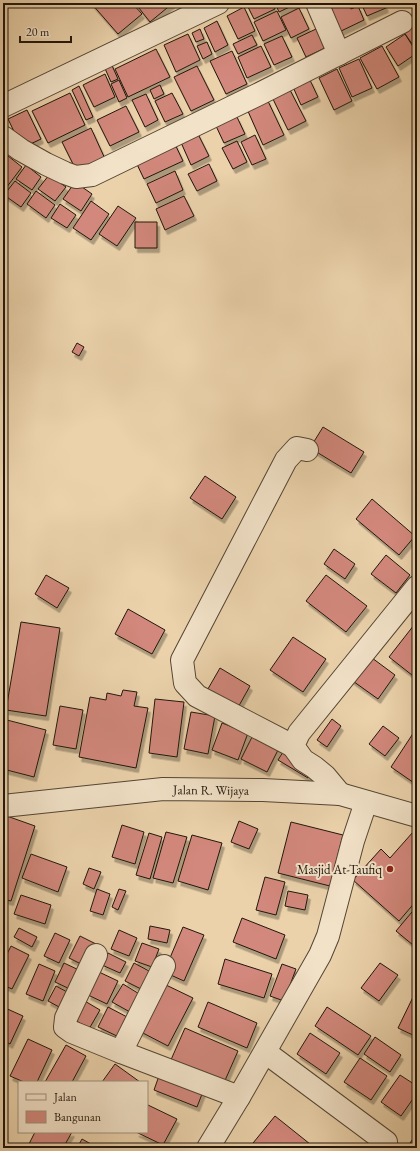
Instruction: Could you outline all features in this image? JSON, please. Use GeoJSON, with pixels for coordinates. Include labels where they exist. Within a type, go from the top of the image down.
{"type":"FeatureCollection","features":[{"type":"Feature","properties":{"kind":"street"},"geometry":{"type":"LineString","coordinates":[[3,106],[218,3]]}},
{"type":"Feature","properties":{"kind":"street"},"geometry":{"type":"LineString","coordinates":[[317,3],[339,54]]}},
{"type":"Feature","properties":{"kind":"street"},"geometry":{"type":"LineString","coordinates":[[3,137],[21,150],[46,164],[76,177],[92,175],[402,22]]}},
{"type":"Feature","properties":{"kind":"street"},"geometry":{"type":"LineString","coordinates":[[307,450],[297,448],[286,460],[182,660],[185,683],[197,696],[293,746],[304,760],[325,776],[340,794]]}},
{"type":"Feature","properties":{"kind":"street"},"geometry":{"type":"LineString","coordinates":[[293,746],[298,733],[417,587]]}},
{"type":"Feature","properties":{"kind":"street","name":"Jalan R. Wijaya"},"geometry":{"type":"LineString","coordinates":[[3,806],[163,789],[263,790],[340,794],[417,816]]}},
{"type":"Feature","properties":{"kind":"street"},"geometry":{"type":"LineString","coordinates":[[208,1148],[320,956],[328,936],[353,841],[366,802]]}},
{"type":"Feature","properties":{"kind":"street"},"geometry":{"type":"LineString","coordinates":[[96,954],[66,1018],[65,1026],[72,1032],[120,1052],[239,1097]]}},
{"type":"Feature","properties":{"kind":"street"},"geometry":{"type":"LineString","coordinates":[[120,1052],[164,966]]}},
{"type":"Feature","properties":{"kind":"street"},"geometry":{"type":"LineString","coordinates":[[264,1052],[386,1142]]}},
{"type":"Feature","properties":{"kind":"building"},"geometry":{"type":"Polygon","coordinates":[[[91,3],[132,3],[142,14],[118,34],[91,3]]]}},
{"type":"Feature","properties":{"kind":"building"},"geometry":{"type":"Polygon","coordinates":[[[135,3],[173,3],[150,22],[135,3]]]}},
{"type":"Feature","properties":{"kind":"building"},"geometry":{"type":"Polygon","coordinates":[[[251,3],[272,3],[275,9],[254,19],[247,5],[251,3]]]}},
{"type":"Feature","properties":{"kind":"building"},"geometry":{"type":"Polygon","coordinates":[[[275,3],[298,3],[279,12],[275,3]]]}},
{"type":"Feature","properties":{"kind":"building"},"geometry":{"type":"Polygon","coordinates":[[[332,3],[348,3],[351,9],[358,6],[364,20],[339,32],[323,7],[332,3]]]}},
{"type":"Feature","properties":{"kind":"building"},"geometry":{"type":"Polygon","coordinates":[[[361,3],[384,3],[386,8],[367,16],[361,3]]]}},
{"type":"Feature","properties":{"kind":"building"},"geometry":{"type":"Polygon","coordinates":[[[244,7],[255,31],[238,39],[227,16],[244,7]]]}},
{"type":"Feature","properties":{"kind":"building"},"geometry":{"type":"Polygon","coordinates":[[[299,8],[309,29],[291,38],[281,17],[299,8]]]}},
{"type":"Feature","properties":{"kind":"building"},"geometry":{"type":"Polygon","coordinates":[[[277,11],[286,30],[263,41],[254,22],[277,11]]]}},
{"type":"Feature","properties":{"kind":"building"},"geometry":{"type":"Polygon","coordinates":[[[417,18],[417,51],[401,28],[417,18]]]}},
{"type":"Feature","properties":{"kind":"building"},"geometry":{"type":"Polygon","coordinates":[[[217,21],[228,45],[215,52],[204,28],[217,21]]]}},
{"type":"Feature","properties":{"kind":"building"},"geometry":{"type":"Polygon","coordinates":[[[200,29],[204,39],[196,42],[192,33],[200,29]]]}},
{"type":"Feature","properties":{"kind":"building"},"geometry":{"type":"Polygon","coordinates":[[[316,29],[325,48],[306,57],[297,38],[316,29]]]}},
{"type":"Feature","properties":{"kind":"building"},"geometry":{"type":"Polygon","coordinates":[[[188,34],[200,60],[176,72],[164,45],[188,34]]]}},
{"type":"Feature","properties":{"kind":"building"},"geometry":{"type":"Polygon","coordinates":[[[405,34],[417,53],[398,66],[386,47],[405,34]]]}},
{"type":"Feature","properties":{"kind":"building"},"geometry":{"type":"Polygon","coordinates":[[[252,35],[257,45],[238,54],[233,44],[252,35]]]}},
{"type":"Feature","properties":{"kind":"building"},"geometry":{"type":"Polygon","coordinates":[[[282,36],[292,57],[274,65],[264,44],[282,36]]]}},
{"type":"Feature","properties":{"kind":"building"},"geometry":{"type":"Polygon","coordinates":[[[207,42],[212,54],[203,59],[197,46],[207,42]]]}},
{"type":"Feature","properties":{"kind":"building"},"geometry":{"type":"Polygon","coordinates":[[[261,46],[271,67],[247,78],[238,57],[261,46]]]}},
{"type":"Feature","properties":{"kind":"building"},"geometry":{"type":"Polygon","coordinates":[[[382,46],[399,77],[377,89],[360,58],[382,46]]]}},
{"type":"Feature","properties":{"kind":"building"},"geometry":{"type":"Polygon","coordinates":[[[156,49],[170,77],[128,97],[115,69],[156,49]]]}},
{"type":"Feature","properties":{"kind":"building"},"geometry":{"type":"Polygon","coordinates":[[[232,51],[247,84],[226,94],[210,61],[232,51]]]}},
{"type":"Feature","properties":{"kind":"building"},"geometry":{"type":"Polygon","coordinates":[[[359,59],[372,88],[352,97],[339,68],[359,59]]]}},
{"type":"Feature","properties":{"kind":"building"},"geometry":{"type":"Polygon","coordinates":[[[110,61],[118,79],[111,82],[103,64],[110,61]]]}},
{"type":"Feature","properties":{"kind":"building"},"geometry":{"type":"Polygon","coordinates":[[[197,66],[214,100],[191,111],[174,77],[197,66]]]}},
{"type":"Feature","properties":{"kind":"building"},"geometry":{"type":"Polygon","coordinates":[[[337,69],[352,101],[334,110],[319,78],[337,69]]]}},
{"type":"Feature","properties":{"kind":"building"},"geometry":{"type":"Polygon","coordinates":[[[105,74],[115,97],[94,107],[83,85],[105,74]]]}},
{"type":"Feature","properties":{"kind":"building"},"geometry":{"type":"Polygon","coordinates":[[[119,80],[127,98],[119,102],[111,84],[119,80]]]}},
{"type":"Feature","properties":{"kind":"building"},"geometry":{"type":"Polygon","coordinates":[[[310,80],[318,97],[301,105],[293,87],[310,80]]]}},
{"type":"Feature","properties":{"kind":"building"},"geometry":{"type":"Polygon","coordinates":[[[160,85],[164,94],[154,99],[150,90],[160,85]]]}},
{"type":"Feature","properties":{"kind":"building"},"geometry":{"type":"Polygon","coordinates":[[[79,86],[93,117],[86,120],[72,90],[79,86]]]}},
{"type":"Feature","properties":{"kind":"building"},"geometry":{"type":"Polygon","coordinates":[[[289,88],[306,121],[288,130],[272,97],[289,88]]]}},
{"type":"Feature","properties":{"kind":"building"},"geometry":{"type":"Polygon","coordinates":[[[70,93],[85,125],[48,143],[32,111],[70,93]]]}},
{"type":"Feature","properties":{"kind":"building"},"geometry":{"type":"Polygon","coordinates":[[[172,93],[183,114],[165,122],[155,101],[172,93]]]}},
{"type":"Feature","properties":{"kind":"building"},"geometry":{"type":"Polygon","coordinates":[[[146,94],[158,120],[145,127],[132,100],[146,94]]]}},
{"type":"Feature","properties":{"kind":"building"},"geometry":{"type":"Polygon","coordinates":[[[267,99],[284,135],[263,145],[247,109],[267,99]]]}},
{"type":"Feature","properties":{"kind":"building"},"geometry":{"type":"Polygon","coordinates":[[[126,106],[139,132],[110,146],[97,120],[126,106]]]}},
{"type":"Feature","properties":{"kind":"building"},"geometry":{"type":"Polygon","coordinates":[[[27,110],[41,139],[22,148],[8,119],[27,110]]]}},
{"type":"Feature","properties":{"kind":"building"},"geometry":{"type":"Polygon","coordinates":[[[237,117],[245,134],[224,143],[216,126],[237,117]]]}},
{"type":"Feature","properties":{"kind":"building"},"geometry":{"type":"Polygon","coordinates":[[[91,128],[106,161],[78,174],[62,142],[91,128]]]}},
{"type":"Feature","properties":{"kind":"building"},"geometry":{"type":"Polygon","coordinates":[[[196,130],[209,156],[191,165],[179,138],[196,130]]]}},
{"type":"Feature","properties":{"kind":"building"},"geometry":{"type":"Polygon","coordinates":[[[255,135],[266,159],[252,165],[241,142],[255,135]]]}},
{"type":"Feature","properties":{"kind":"building"},"geometry":{"type":"Polygon","coordinates":[[[173,140],[183,161],[144,179],[134,158],[173,140]]]}},
{"type":"Feature","properties":{"kind":"building"},"geometry":{"type":"Polygon","coordinates":[[[237,141],[247,162],[233,169],[222,148],[237,141]]]}},
{"type":"Feature","properties":{"kind":"building"},"geometry":{"type":"Polygon","coordinates":[[[3,152],[22,167],[3,192],[3,152]]]}},
{"type":"Feature","properties":{"kind":"building"},"geometry":{"type":"Polygon","coordinates":[[[209,164],[217,181],[197,191],[188,174],[209,164]]]}},
{"type":"Feature","properties":{"kind":"building"},"geometry":{"type":"Polygon","coordinates":[[[26,165],[41,177],[32,190],[16,179],[26,165]]]}},
{"type":"Feature","properties":{"kind":"building"},"geometry":{"type":"Polygon","coordinates":[[[175,171],[183,190],[156,203],[147,184],[175,171]]]}},
{"type":"Feature","properties":{"kind":"building"},"geometry":{"type":"Polygon","coordinates":[[[49,175],[66,187],[55,201],[38,189],[49,175]]]}},
{"type":"Feature","properties":{"kind":"building"},"geometry":{"type":"Polygon","coordinates":[[[15,181],[31,193],[21,207],[4,195],[15,181]]]}},
{"type":"Feature","properties":{"kind":"building"},"geometry":{"type":"Polygon","coordinates":[[[75,182],[92,194],[81,211],[63,199],[75,182]]]}},
{"type":"Feature","properties":{"kind":"building"},"geometry":{"type":"Polygon","coordinates":[[[36,191],[55,205],[46,218],[27,204],[36,191]]]}},
{"type":"Feature","properties":{"kind":"building"},"geometry":{"type":"Polygon","coordinates":[[[184,196],[194,216],[165,230],[156,209],[184,196]]]}},
{"type":"Feature","properties":{"kind":"building"},"geometry":{"type":"Polygon","coordinates":[[[91,201],[109,214],[91,240],[73,228],[91,201]]]}},
{"type":"Feature","properties":{"kind":"building"},"geometry":{"type":"Polygon","coordinates":[[[60,204],[76,215],[67,228],[51,218],[60,204]]]}},
{"type":"Feature","properties":{"kind":"building"},"geometry":{"type":"Polygon","coordinates":[[[118,206],[136,218],[117,246],[99,234],[118,206]]]}},
{"type":"Feature","properties":{"kind":"building"},"geometry":{"type":"Polygon","coordinates":[[[135,222],[157,222],[157,248],[135,248],[135,222]]]}},
{"type":"Feature","properties":{"kind":"building"},"geometry":{"type":"Polygon","coordinates":[[[77,343],[84,347],[79,356],[72,352],[77,343]]]}},
{"type":"Feature","properties":{"kind":"building"},"geometry":{"type":"Polygon","coordinates":[[[323,427],[364,452],[351,473],[310,448],[323,427]]]}},
{"type":"Feature","properties":{"kind":"building"},"geometry":{"type":"Polygon","coordinates":[[[205,476],[236,497],[222,519],[190,498],[205,476]]]}},
{"type":"Feature","properties":{"kind":"building"},"geometry":{"type":"Polygon","coordinates":[[[372,499],[415,536],[399,555],[356,519],[372,499]]]}},
{"type":"Feature","properties":{"kind":"building"},"geometry":{"type":"Polygon","coordinates":[[[334,549],[355,564],[345,579],[324,564],[334,549]]]}},
{"type":"Feature","properties":{"kind":"building"},"geometry":{"type":"Polygon","coordinates":[[[386,555],[410,575],[396,593],[371,574],[386,555]]]}},
{"type":"Feature","properties":{"kind":"building"},"geometry":{"type":"Polygon","coordinates":[[[46,575],[69,588],[57,608],[35,594],[46,575]]]}},
{"type":"Feature","properties":{"kind":"building"},"geometry":{"type":"Polygon","coordinates":[[[326,575],[367,606],[346,632],[306,601],[326,575]]]}},
{"type":"Feature","properties":{"kind":"building"},"geometry":{"type":"Polygon","coordinates":[[[128,609],[165,630],[152,654],[115,634],[128,609]]]}},
{"type":"Feature","properties":{"kind":"building"},"geometry":{"type":"Polygon","coordinates":[[[21,622],[60,628],[46,716],[6,710],[21,622]]]}},
{"type":"Feature","properties":{"kind":"building"},"geometry":{"type":"Polygon","coordinates":[[[414,625],[417,627],[417,679],[389,657],[414,625]]]}},
{"type":"Feature","properties":{"kind":"building"},"geometry":{"type":"Polygon","coordinates":[[[293,637],[326,659],[303,692],[270,670],[293,637]]]}},
{"type":"Feature","properties":{"kind":"building"},"geometry":{"type":"Polygon","coordinates":[[[368,655],[395,675],[378,699],[350,679],[368,655]]]}},
{"type":"Feature","properties":{"kind":"building"},"geometry":{"type":"Polygon","coordinates":[[[220,668],[250,686],[236,711],[205,694],[220,668]]]}},
{"type":"Feature","properties":{"kind":"building"},"geometry":{"type":"Polygon","coordinates":[[[123,690],[137,692],[134,706],[148,708],[136,768],[79,757],[90,697],[106,700],[107,693],[121,696],[123,690]]]}},
{"type":"Feature","properties":{"kind":"building"},"geometry":{"type":"Polygon","coordinates":[[[155,699],[184,702],[177,757],[149,753],[155,699]]]}},
{"type":"Feature","properties":{"kind":"building"},"geometry":{"type":"Polygon","coordinates":[[[60,706],[83,710],[76,749],[53,745],[60,706]]]}},
{"type":"Feature","properties":{"kind":"building"},"geometry":{"type":"Polygon","coordinates":[[[191,712],[215,716],[208,754],[184,749],[191,712]]]}},
{"type":"Feature","properties":{"kind":"building"},"geometry":{"type":"Polygon","coordinates":[[[3,719],[46,730],[34,777],[3,769],[3,719]]]}},
{"type":"Feature","properties":{"kind":"building"},"geometry":{"type":"Polygon","coordinates":[[[332,719],[341,726],[327,747],[317,740],[332,719]]]}},
{"type":"Feature","properties":{"kind":"building"},"geometry":{"type":"Polygon","coordinates":[[[222,723],[248,733],[238,760],[212,750],[222,723]]]}},
{"type":"Feature","properties":{"kind":"building"},"geometry":{"type":"Polygon","coordinates":[[[383,726],[399,738],[385,756],[369,744],[383,726]]]}},
{"type":"Feature","properties":{"kind":"building"},"geometry":{"type":"Polygon","coordinates":[[[414,732],[417,734],[417,785],[391,767],[414,732]]]}},
{"type":"Feature","properties":{"kind":"building"},"geometry":{"type":"Polygon","coordinates":[[[253,735],[279,748],[267,772],[241,759],[253,735]]]}},
{"type":"Feature","properties":{"kind":"building"},"geometry":{"type":"Polygon","coordinates":[[[283,752],[313,769],[308,778],[278,760],[283,752]]]}},
{"type":"Feature","properties":{"kind":"building"},"geometry":{"type":"Polygon","coordinates":[[[4,815],[35,826],[11,901],[3,899],[4,815]]]}},
{"type":"Feature","properties":{"kind":"building"},"geometry":{"type":"Polygon","coordinates":[[[239,821],[258,829],[249,849],[231,842],[239,821]]]}},
{"type":"Feature","properties":{"kind":"building"},"geometry":{"type":"Polygon","coordinates":[[[291,822],[343,835],[330,886],[278,873],[291,822]]]}},
{"type":"Feature","properties":{"kind":"building"},"geometry":{"type":"Polygon","coordinates":[[[122,825],[144,832],[135,864],[112,857],[122,825]]]}},
{"type":"Feature","properties":{"kind":"building"},"geometry":{"type":"Polygon","coordinates":[[[166,832],[187,837],[173,883],[153,878],[166,832]]]}},
{"type":"Feature","properties":{"kind":"building","name":"Masjid At-Taufiq"},"geometry":{"type":"Polygon","coordinates":[[[413,832],[417,836],[417,900],[399,921],[353,880],[381,849],[390,858],[413,832]]]}},
{"type":"Feature","properties":{"kind":"building"},"geometry":{"type":"Polygon","coordinates":[[[149,833],[162,837],[150,879],[136,875],[149,833]]]}},
{"type":"Feature","properties":{"kind":"building"},"geometry":{"type":"Polygon","coordinates":[[[192,835],[222,843],[208,890],[178,881],[192,835]]]}},
{"type":"Feature","properties":{"kind":"building"},"geometry":{"type":"Polygon","coordinates":[[[31,854],[67,867],[58,892],[22,878],[31,854]]]}},
{"type":"Feature","properties":{"kind":"building"},"geometry":{"type":"Polygon","coordinates":[[[89,868],[101,872],[94,889],[83,884],[89,868]]]}},
{"type":"Feature","properties":{"kind":"building"},"geometry":{"type":"Polygon","coordinates":[[[265,877],[285,882],[276,915],[256,910],[265,877]]]}},
{"type":"Feature","properties":{"kind":"building"},"geometry":{"type":"Polygon","coordinates":[[[97,889],[110,894],[103,915],[90,911],[97,889]]]}},
{"type":"Feature","properties":{"kind":"building"},"geometry":{"type":"Polygon","coordinates":[[[119,889],[126,891],[118,910],[112,907],[119,889]]]}},
{"type":"Feature","properties":{"kind":"building"},"geometry":{"type":"Polygon","coordinates":[[[288,891],[308,895],[305,910],[285,906],[288,891]]]}},
{"type":"Feature","properties":{"kind":"building"},"geometry":{"type":"Polygon","coordinates":[[[21,895],[51,905],[45,924],[14,914],[21,895]]]}},
{"type":"Feature","properties":{"kind":"building"},"geometry":{"type":"Polygon","coordinates":[[[417,906],[417,941],[413,945],[396,931],[417,906]]]}},
{"type":"Feature","properties":{"kind":"building"},"geometry":{"type":"Polygon","coordinates":[[[242,918],[285,935],[276,959],[233,942],[242,918]]]}},
{"type":"Feature","properties":{"kind":"building"},"geometry":{"type":"Polygon","coordinates":[[[150,926],[170,930],[167,943],[148,939],[150,926]]]}},
{"type":"Feature","properties":{"kind":"building"},"geometry":{"type":"Polygon","coordinates":[[[183,927],[204,935],[184,981],[164,972],[183,927]]]}},
{"type":"Feature","properties":{"kind":"building"},"geometry":{"type":"Polygon","coordinates":[[[19,928],[37,937],[32,947],[14,937],[19,928]]]}},
{"type":"Feature","properties":{"kind":"building"},"geometry":{"type":"Polygon","coordinates":[[[119,930],[137,938],[129,956],[111,949],[119,930]]]}},
{"type":"Feature","properties":{"kind":"building"},"geometry":{"type":"Polygon","coordinates":[[[55,933],[70,940],[59,963],[44,956],[55,933]]]}},
{"type":"Feature","properties":{"kind":"building"},"geometry":{"type":"Polygon","coordinates":[[[80,936],[96,944],[85,966],[69,958],[80,936]]]}},
{"type":"Feature","properties":{"kind":"building"},"geometry":{"type":"Polygon","coordinates":[[[142,943],[159,949],[152,967],[135,961],[142,943]]]}},
{"type":"Feature","properties":{"kind":"building"},"geometry":{"type":"Polygon","coordinates":[[[11,946],[29,955],[12,989],[3,985],[3,962],[11,946]]]}},
{"type":"Feature","properties":{"kind":"building"},"geometry":{"type":"Polygon","coordinates":[[[108,953],[126,962],[120,973],[102,965],[108,953]]]}},
{"type":"Feature","properties":{"kind":"building"},"geometry":{"type":"Polygon","coordinates":[[[225,959],[272,974],[264,998],[218,984],[225,959]]]}},
{"type":"Feature","properties":{"kind":"building"},"geometry":{"type":"Polygon","coordinates":[[[64,963],[81,971],[72,990],[55,982],[64,963]]]}},
{"type":"Feature","properties":{"kind":"building"},"geometry":{"type":"Polygon","coordinates":[[[134,963],[149,971],[141,989],[125,981],[134,963]]]}},
{"type":"Feature","properties":{"kind":"building"},"geometry":{"type":"Polygon","coordinates":[[[380,963],[398,975],[379,1001],[361,988],[380,963]]]}},
{"type":"Feature","properties":{"kind":"building"},"geometry":{"type":"Polygon","coordinates":[[[39,964],[55,971],[43,1001],[26,994],[39,964]]]}},
{"type":"Feature","properties":{"kind":"building"},"geometry":{"type":"Polygon","coordinates":[[[282,964],[296,969],[284,1001],[270,996],[282,964]]]}},
{"type":"Feature","properties":{"kind":"building"},"geometry":{"type":"Polygon","coordinates":[[[99,972],[118,981],[107,1004],[88,995],[99,972]]]}},
{"type":"Feature","properties":{"kind":"building"},"geometry":{"type":"Polygon","coordinates":[[[123,984],[141,995],[130,1012],[112,1002],[123,984]]]}},
{"type":"Feature","properties":{"kind":"building"},"geometry":{"type":"Polygon","coordinates":[[[164,984],[193,998],[168,1046],[139,1031],[164,984]]]}},
{"type":"Feature","properties":{"kind":"building"},"geometry":{"type":"Polygon","coordinates":[[[56,986],[69,993],[61,1008],[48,1001],[56,986]]]}},
{"type":"Feature","properties":{"kind":"building"},"geometry":{"type":"Polygon","coordinates":[[[415,993],[417,994],[417,1037],[398,1028],[415,993]]]}},
{"type":"Feature","properties":{"kind":"building"},"geometry":{"type":"Polygon","coordinates":[[[83,1000],[100,1010],[89,1029],[72,1018],[83,1000]]]}},
{"type":"Feature","properties":{"kind":"building"},"geometry":{"type":"Polygon","coordinates":[[[208,1002],[257,1023],[247,1048],[198,1027],[208,1002]]]}},
{"type":"Feature","properties":{"kind":"building"},"geometry":{"type":"Polygon","coordinates":[[[3,1007],[23,1016],[10,1044],[3,1040],[3,1007]]]}},
{"type":"Feature","properties":{"kind":"building"},"geometry":{"type":"Polygon","coordinates":[[[108,1007],[129,1018],[119,1037],[98,1027],[108,1007]]]}},
{"type":"Feature","properties":{"kind":"building"},"geometry":{"type":"Polygon","coordinates":[[[327,1007],[371,1036],[358,1055],[315,1026],[327,1007]]]}},
{"type":"Feature","properties":{"kind":"building"},"geometry":{"type":"Polygon","coordinates":[[[185,1028],[238,1051],[223,1085],[170,1062],[185,1028]]]}},
{"type":"Feature","properties":{"kind":"building"},"geometry":{"type":"Polygon","coordinates":[[[310,1033],[340,1053],[326,1074],[297,1054],[310,1033]]]}},
{"type":"Feature","properties":{"kind":"building"},"geometry":{"type":"Polygon","coordinates":[[[375,1037],[401,1055],[390,1072],[364,1054],[375,1037]]]}},
{"type":"Feature","properties":{"kind":"building"},"geometry":{"type":"Polygon","coordinates":[[[28,1039],[52,1050],[37,1081],[22,1081],[10,1076],[28,1039]]]}},
{"type":"Feature","properties":{"kind":"building"},"geometry":{"type":"Polygon","coordinates":[[[66,1045],[86,1056],[73,1081],[46,1081],[66,1045]]]}},
{"type":"Feature","properties":{"kind":"building"},"geometry":{"type":"Polygon","coordinates":[[[360,1058],[387,1076],[371,1100],[344,1082],[360,1058]]]}},
{"type":"Feature","properties":{"kind":"building"},"geometry":{"type":"Polygon","coordinates":[[[115,1064],[139,1081],[103,1081],[115,1064]]]}},
{"type":"Feature","properties":{"kind":"building"},"geometry":{"type":"Polygon","coordinates":[[[160,1073],[204,1089],[197,1107],[154,1090],[160,1073]]]}},
{"type":"Feature","properties":{"kind":"building"},"geometry":{"type":"Polygon","coordinates":[[[400,1075],[417,1086],[417,1093],[401,1116],[381,1102],[400,1075]]]}},
{"type":"Feature","properties":{"kind":"building"},"geometry":{"type":"Polygon","coordinates":[[[148,1105],[177,1119],[163,1145],[138,1133],[148,1133],[148,1105]]]}},
{"type":"Feature","properties":{"kind":"building"},"geometry":{"type":"Polygon","coordinates":[[[275,1116],[315,1148],[249,1148],[275,1116]]]}},
{"type":"Feature","properties":{"kind":"building"},"geometry":{"type":"Polygon","coordinates":[[[34,1133],[71,1133],[63,1148],[27,1148],[34,1133]]]}},
{"type":"Feature","properties":{"kind":"building"},"geometry":{"type":"Polygon","coordinates":[[[417,1133],[417,1148],[410,1143],[417,1133]]]}},
{"type":"Feature","properties":{"kind":"building"},"geometry":{"type":"Polygon","coordinates":[[[82,1139],[98,1148],[77,1148],[82,1139]]]}},
{"type":"Feature","properties":{"kind":"place","name":"Masjid At-Taufiq"},"geometry":{"type":"Point","coordinates":[390,869]}}]}
